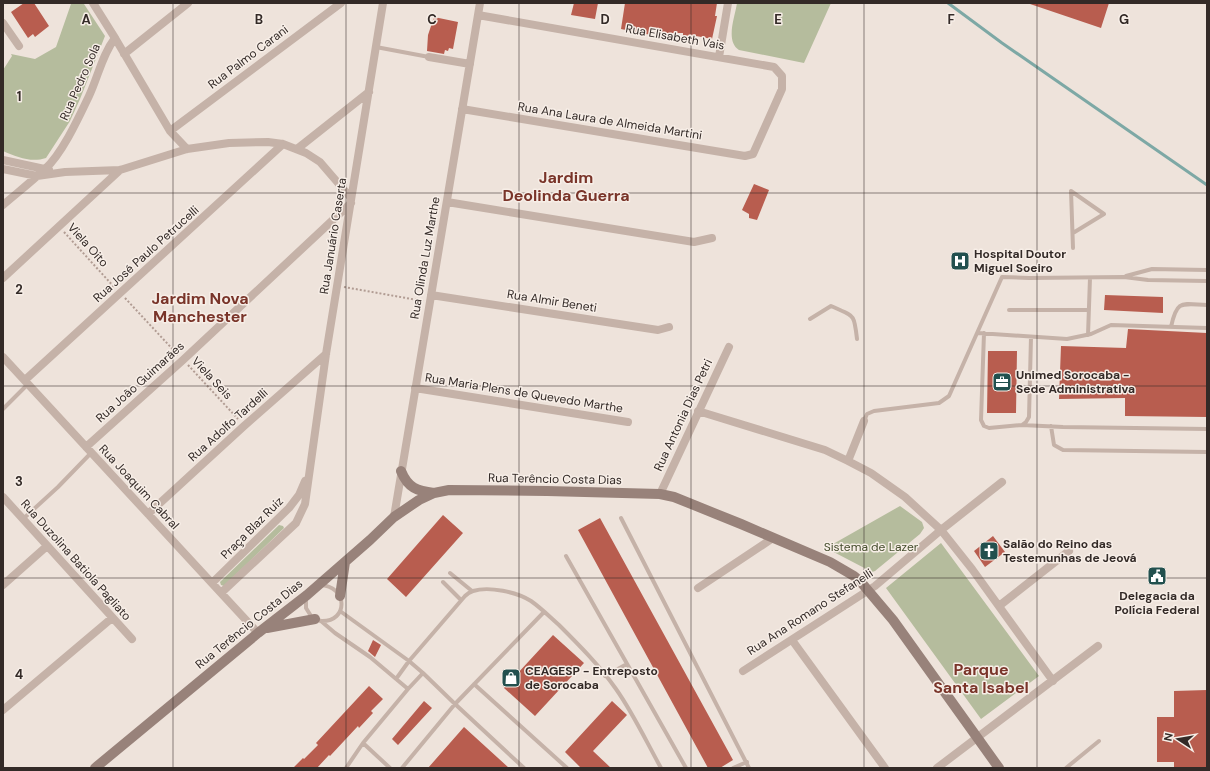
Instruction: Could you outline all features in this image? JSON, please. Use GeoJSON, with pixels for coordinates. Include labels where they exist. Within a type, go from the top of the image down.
{"type":"FeatureCollection","features":[{"type":"Feature","properties":{"kind":"street"},"geometry":{"type":"LineString","coordinates":[[93,3],[170,131],[187,150]]}},
{"type":"Feature","properties":{"kind":"street"},"geometry":{"type":"LineString","coordinates":[[124,54],[188,3]]}},
{"type":"Feature","properties":{"kind":"street","name":"Rua Palmo Carani"},"geometry":{"type":"LineString","coordinates":[[170,131],[340,3]]}},
{"type":"Feature","properties":{"kind":"street","name":"Rua Januário Caserta"},"geometry":{"type":"LineString","coordinates":[[308,473],[383,3]]}},
{"type":"Feature","properties":{"kind":"street","name":"Rua Olinda Luz Marthe"},"geometry":{"type":"LineString","coordinates":[[394,517],[480,3]]}},
{"type":"Feature","properties":{"kind":"street"},"geometry":{"type":"LineString","coordinates":[[719,57],[728,3]]}},
{"type":"Feature","properties":{"kind":"street","name":"Rua Elisabeth Vais"},"geometry":{"type":"LineString","coordinates":[[478,15],[774,67],[782,76],[782,89],[753,154]]}},
{"type":"Feature","properties":{"kind":"street"},"geometry":{"type":"LineString","coordinates":[[3,23],[19,46]]}},
{"type":"Feature","properties":{"kind":"street","name":"Rua Pedro Sola"},"geometry":{"type":"LineString","coordinates":[[3,205],[46,169],[58,153],[73,128],[89,95],[109,45],[115,38]]}},
{"type":"Feature","properties":{"kind":"street"},"geometry":{"type":"LineString","coordinates":[[428,57],[470,64]]}},
{"type":"Feature","properties":{"kind":"street"},"geometry":{"type":"LineString","coordinates":[[297,148],[369,92]]}},
{"type":"Feature","properties":{"kind":"street","name":"Rua Ana Laura de Almeida Martini"},"geometry":{"type":"LineString","coordinates":[[462,109],[746,156],[753,154]]}},
{"type":"Feature","properties":{"kind":"street"},"geometry":{"type":"LineString","coordinates":[[3,169],[37,176],[65,172],[120,170],[187,150],[229,143],[268,142],[284,144],[297,148],[320,162],[351,201]]}},
{"type":"Feature","properties":{"kind":"street","name":"Rua José Paulo Petrucelli"},"geometry":{"type":"LineString","coordinates":[[26,382],[284,144]]}},
{"type":"Feature","properties":{"kind":"street"},"geometry":{"type":"LineString","coordinates":[[3,160],[65,172]]}},
{"type":"Feature","properties":{"kind":"street"},"geometry":{"type":"LineString","coordinates":[[3,278],[120,170]]}},
{"type":"Feature","properties":{"kind":"street","name":"Rua João Guimarães"},"geometry":{"type":"LineString","coordinates":[[89,450],[351,201]]}},
{"type":"Feature","properties":{"kind":"street"},"geometry":{"type":"LineString","coordinates":[[447,202],[694,242],[712,238]]}},
{"type":"Feature","properties":{"kind":"street","name":"Rua Almir Beneti"},"geometry":{"type":"LineString","coordinates":[[431,298],[658,330],[669,327]]}},
{"type":"Feature","properties":{"kind":"street","name":"Rua Antonia Dias Petri"},"geometry":{"type":"LineString","coordinates":[[660,494],[729,347]]}},
{"type":"Feature","properties":{"kind":"street","name":"Rua Adolfo Tardelli"},"geometry":{"type":"LineString","coordinates":[[148,514],[244,426],[326,354]]}},
{"type":"Feature","properties":{"kind":"street","name":"Rua Joaquim Cabral"},"geometry":{"type":"LineString","coordinates":[[3,357],[221,593],[262,630]]}},
{"type":"Feature","properties":{"kind":"street","name":"Rua Maria Plens de Quevedo Marthe"},"geometry":{"type":"LineString","coordinates":[[415,388],[628,422]]}},
{"type":"Feature","properties":{"kind":"street"},"geometry":{"type":"LineString","coordinates":[[698,411],[825,450],[871,473],[905,497],[941,530],[999,606],[1053,681]]}},
{"type":"Feature","properties":{"kind":"street"},"geometry":{"type":"LineString","coordinates":[[848,461],[864,421]]}},
{"type":"Feature","properties":{"kind":"street"},"geometry":{"type":"LineString","coordinates":[[401,471],[408,484],[414,488],[427,492],[434,492]]}},
{"type":"Feature","properties":{"kind":"street","name":"Praça Blaz Ruiz"},"geometry":{"type":"LineString","coordinates":[[212,583],[289,508],[299,495],[308,473]]}},
{"type":"Feature","properties":{"kind":"street","name":"Praça Blaz Ruiz"},"geometry":{"type":"LineString","coordinates":[[221,593],[296,523],[305,504],[308,473]]}},
{"type":"Feature","properties":{"kind":"street","name":"Rua Ana Romano Stefanelli"},"geometry":{"type":"LineString","coordinates":[[742,671],[869,590],[1002,482]]}},
{"type":"Feature","properties":{"kind":"street","name":"Rua Terêncio Costa Dias"},"geometry":{"type":"LineString","coordinates":[[95,768],[262,630],[307,595],[394,517],[434,492],[449,490],[660,494],[674,497],[830,562],[854,576],[869,590],[893,620],[999,768]]}},
{"type":"Feature","properties":{"kind":"street","name":"Rua Duzolina Batiola Pagliato"},"geometry":{"type":"LineString","coordinates":[[3,497],[132,639]]}},
{"type":"Feature","properties":{"kind":"street"},"geometry":{"type":"LineString","coordinates":[[698,588],[773,538]]}},
{"type":"Feature","properties":{"kind":"street"},"geometry":{"type":"LineString","coordinates":[[3,585],[47,546]]}},
{"type":"Feature","properties":{"kind":"street"},"geometry":{"type":"LineString","coordinates":[[999,606],[1068,552]]}},
{"type":"Feature","properties":{"kind":"street"},"geometry":{"type":"LineString","coordinates":[[340,596],[345,562]]}},
{"type":"Feature","properties":{"kind":"street"},"geometry":{"type":"LineString","coordinates":[[3,710],[112,618]]}},
{"type":"Feature","properties":{"kind":"street"},"geometry":{"type":"LineString","coordinates":[[262,630],[318,620]]}},
{"type":"Feature","properties":{"kind":"street"},"geometry":{"type":"LineString","coordinates":[[792,640],[885,768]]}},
{"type":"Feature","properties":{"kind":"street"},"geometry":{"type":"LineString","coordinates":[[937,768],[1098,646]]}},
{"type":"Feature","properties":{"kind":"lane"},"geometry":{"type":"LineString","coordinates":[[376,47],[428,57]]}},
{"type":"Feature","properties":{"kind":"lane"},"geometry":{"type":"LineString","coordinates":[[1072,233],[1104,214],[1072,191],[1072,233],[1073,248]]}},
{"type":"Feature","properties":{"kind":"lane"},"geometry":{"type":"LineString","coordinates":[[1124,277],[1152,268],[1207,270]]}},
{"type":"Feature","properties":{"kind":"lane"},"geometry":{"type":"LineString","coordinates":[[864,421],[867,414],[874,411],[939,403],[949,396],[1002,277],[1124,277],[1148,280],[1207,281]]}},
{"type":"Feature","properties":{"kind":"lane"},"geometry":{"type":"LineString","coordinates":[[1088,335],[1090,278]]}},
{"type":"Feature","properties":{"kind":"lane"},"geometry":{"type":"LineString","coordinates":[[1171,327],[1174,316],[1182,304],[1207,305]]}},
{"type":"Feature","properties":{"kind":"lane"},"geometry":{"type":"LineString","coordinates":[[810,319],[831,306],[851,315],[854,318],[857,340]]}},
{"type":"Feature","properties":{"kind":"lane"},"geometry":{"type":"LineString","coordinates":[[1009,310],[1089,310]]}},
{"type":"Feature","properties":{"kind":"lane"},"geometry":{"type":"LineString","coordinates":[[978,333],[1067,339],[1088,335],[1111,325],[1207,328]]}},
{"type":"Feature","properties":{"kind":"lane"},"geometry":{"type":"LineString","coordinates":[[984,333],[981,420],[984,426],[989,428],[1022,425],[1207,429]]}},
{"type":"Feature","properties":{"kind":"lane"},"geometry":{"type":"LineString","coordinates":[[1022,425],[1029,417],[1031,337]]}},
{"type":"Feature","properties":{"kind":"lane"},"geometry":{"type":"LineString","coordinates":[[3,409],[26,382]]}},
{"type":"Feature","properties":{"kind":"lane"},"geometry":{"type":"LineString","coordinates":[[1051,426],[1054,445],[1063,450],[1207,452]]}},
{"type":"Feature","properties":{"kind":"lane","name":"Rua João Guimarães"},"geometry":{"type":"LineString","coordinates":[[23,519],[58,487],[89,450]]}},
{"type":"Feature","properties":{"kind":"lane"},"geometry":{"type":"LineString","coordinates":[[621,518],[749,768]]}},
{"type":"Feature","properties":{"kind":"lane"},"geometry":{"type":"LineString","coordinates":[[566,556],[686,768]]}},
{"type":"Feature","properties":{"kind":"lane"},"geometry":{"type":"LineString","coordinates":[[450,574],[472,591]]}},
{"type":"Feature","properties":{"kind":"lane"},"geometry":{"type":"LineString","coordinates":[[443,582],[461,600]]}},
{"type":"Feature","properties":{"kind":"lane"},"geometry":{"type":"LineString","coordinates":[[317,585],[331,587],[336,590],[340,596],[342,606],[337,616],[332,620],[318,620]]}},
{"type":"Feature","properties":{"kind":"lane"},"geometry":{"type":"LineString","coordinates":[[396,678],[465,596],[472,591],[484,590],[512,592],[531,601],[544,612],[568,634],[596,664],[616,688],[661,768]]}},
{"type":"Feature","properties":{"kind":"lane"},"geometry":{"type":"LineString","coordinates":[[307,595],[305,604],[310,616],[318,620],[370,657],[408,689]]}},
{"type":"Feature","properties":{"kind":"lane"},"geometry":{"type":"LineString","coordinates":[[340,611],[409,661],[524,768]]}},
{"type":"Feature","properties":{"kind":"lane"},"geometry":{"type":"LineString","coordinates":[[402,768],[454,704],[544,612]]}},
{"type":"Feature","properties":{"kind":"lane"},"geometry":{"type":"LineString","coordinates":[[605,676],[627,664]]}},
{"type":"Feature","properties":{"kind":"lane"},"geometry":{"type":"LineString","coordinates":[[346,768],[363,743],[423,673]]}},
{"type":"Feature","properties":{"kind":"lane"},"geometry":{"type":"LineString","coordinates":[[474,684],[567,768]]}},
{"type":"Feature","properties":{"kind":"lane"},"geometry":{"type":"LineString","coordinates":[[1066,768],[1099,741]]}},
{"type":"Feature","properties":{"kind":"lane"},"geometry":{"type":"LineString","coordinates":[[363,743],[390,768]]}},
{"type":"Feature","properties":{"kind":"lane"},"geometry":{"type":"LineString","coordinates":[[733,768],[747,762]]}},
{"type":"Feature","properties":{"kind":"path","name":"Viela Oito"},"geometry":{"type":"LineString","coordinates":[[59,226],[183,360]]}},
{"type":"Feature","properties":{"kind":"path"},"geometry":{"type":"LineString","coordinates":[[337,286],[431,298]]}},
{"type":"Feature","properties":{"kind":"path","name":"Viela Seis"},"geometry":{"type":"LineString","coordinates":[[183,360],[244,426]]}},
{"type":"Feature","properties":{"kind":"green space"},"geometry":{"type":"Polygon","coordinates":[[[737,3],[831,3],[804,63],[739,50],[732,41],[732,28],[737,3]]]}},
{"type":"Feature","properties":{"kind":"green space"},"geometry":{"type":"Polygon","coordinates":[[[71,4],[84,4],[105,36],[70,121],[46,158],[29,160],[3,151],[3,70],[12,56],[11,54],[35,59],[56,47],[71,4]]]}},
{"type":"Feature","properties":{"kind":"green space","name":"Sistema de Lazer"},"geometry":{"type":"Polygon","coordinates":[[[900,506],[922,522],[924,528],[920,534],[875,571],[872,572],[826,548],[900,506]]]}},
{"type":"Feature","properties":{"kind":"green space"},"geometry":{"type":"Polygon","coordinates":[[[279,525],[283,526],[284,528],[224,586],[221,585],[220,582],[279,525]]]}},
{"type":"Feature","properties":{"kind":"green space"},"geometry":{"type":"Polygon","coordinates":[[[941,543],[1039,676],[981,719],[886,588],[941,543]]]}},
{"type":"Feature","properties":{"kind":"building"},"geometry":{"type":"Polygon","coordinates":[[[24,3],[34,3],[49,26],[35,37],[33,34],[28,38],[11,12],[24,3]]]}},
{"type":"Feature","properties":{"kind":"building"},"geometry":{"type":"Polygon","coordinates":[[[574,3],[598,3],[595,19],[571,15],[574,3]]]}},
{"type":"Feature","properties":{"kind":"building"},"geometry":{"type":"Polygon","coordinates":[[[625,3],[717,3],[715,16],[717,16],[712,39],[696,36],[695,43],[683,40],[683,33],[667,33],[666,36],[645,34],[621,29],[625,3]]]}},
{"type":"Feature","properties":{"kind":"building"},"geometry":{"type":"Polygon","coordinates":[[[1030,3],[1109,3],[1101,28],[1030,3]]]}},
{"type":"Feature","properties":{"kind":"building"},"geometry":{"type":"Polygon","coordinates":[[[434,17],[458,22],[453,49],[449,48],[448,51],[445,50],[444,54],[427,51],[428,35],[434,17]]]}},
{"type":"Feature","properties":{"kind":"building"},"geometry":{"type":"Polygon","coordinates":[[[754,184],[769,190],[757,220],[749,218],[749,214],[742,210],[754,184]]]}},
{"type":"Feature","properties":{"kind":"building"},"geometry":{"type":"Polygon","coordinates":[[[1105,295],[1163,297],[1163,313],[1104,310],[1105,295]]]}},
{"type":"Feature","properties":{"kind":"building"},"geometry":{"type":"Polygon","coordinates":[[[1128,329],[1207,333],[1207,417],[1125,416],[1125,398],[1059,399],[1061,346],[1126,348],[1128,329]]]}},
{"type":"Feature","properties":{"kind":"building","name":"Unimed Sorocaba - Sede Administrativa"},"geometry":{"type":"Polygon","coordinates":[[[988,351],[1017,351],[1016,413],[987,413],[988,351]]]}},
{"type":"Feature","properties":{"kind":"building"},"geometry":{"type":"Polygon","coordinates":[[[443,515],[463,533],[406,597],[387,579],[443,515]]]}},
{"type":"Feature","properties":{"kind":"building"},"geometry":{"type":"Polygon","coordinates":[[[600,518],[733,760],[720,768],[708,768],[578,530],[600,518]]]}},
{"type":"Feature","properties":{"kind":"building","name":"Salão do Reino das Testemunhas de Jeová"},"geometry":{"type":"Polygon","coordinates":[[[993,536],[1005,552],[985,567],[974,551],[993,536]]]}},
{"type":"Feature","properties":{"kind":"building"},"geometry":{"type":"Polygon","coordinates":[[[553,635],[584,663],[535,716],[504,688],[553,635]]]}},
{"type":"Feature","properties":{"kind":"building"},"geometry":{"type":"Polygon","coordinates":[[[373,640],[381,645],[375,657],[368,651],[373,640]]]}},
{"type":"Feature","properties":{"kind":"building"},"geometry":{"type":"Polygon","coordinates":[[[369,686],[383,699],[371,711],[373,713],[359,728],[358,726],[317,768],[293,768],[318,745],[316,743],[369,686]]]}},
{"type":"Feature","properties":{"kind":"building"},"geometry":{"type":"Polygon","coordinates":[[[1207,690],[1207,768],[1174,768],[1174,762],[1157,762],[1157,717],[1174,717],[1174,691],[1207,690]]]}},
{"type":"Feature","properties":{"kind":"building"},"geometry":{"type":"Polygon","coordinates":[[[424,701],[432,708],[398,745],[392,739],[424,701]]]}},
{"type":"Feature","properties":{"kind":"building"},"geometry":{"type":"Polygon","coordinates":[[[612,701],[627,715],[593,751],[611,768],[581,768],[565,752],[612,701]]]}},
{"type":"Feature","properties":{"kind":"building"},"geometry":{"type":"Polygon","coordinates":[[[464,727],[509,768],[428,768],[464,727]]]}},
{"type":"Feature","properties":{"kind":"waterway"},"geometry":{"type":"LineString","coordinates":[[948,3],[1002,43],[1207,185]]}},
{"type":"Feature","properties":{"kind":"place","name":"Hospital Doutor Miguel Soeiro"},"geometry":{"type":"Point","coordinates":[960,261]}},
{"type":"Feature","properties":{"kind":"place","name":"Unimed Sorocaba - Sede Administrativa"},"geometry":{"type":"Point","coordinates":[1002,382]}},
{"type":"Feature","properties":{"kind":"place","name":"Salão do Reino das Testemunhas de Jeová"},"geometry":{"type":"Point","coordinates":[989,551]}},
{"type":"Feature","properties":{"kind":"place","name":"Delegacia da Polícia Federal"},"geometry":{"type":"Point","coordinates":[1157,576]}},
{"type":"Feature","properties":{"kind":"place","name":"CEAGESP - Entreposto de Sorocaba"},"geometry":{"type":"Point","coordinates":[511,678]}},
{"type":"Feature","properties":{"kind":"district","name":"Jardim Deolinda Guerra"},"geometry":{"type":"Point","coordinates":[566,186]}},
{"type":"Feature","properties":{"kind":"district","name":"Jardim Nova Manchester"},"geometry":{"type":"Point","coordinates":[200,307]}},
{"type":"Feature","properties":{"kind":"district","name":"Parque Santa Isabel"},"geometry":{"type":"Point","coordinates":[981,678]}}]}
